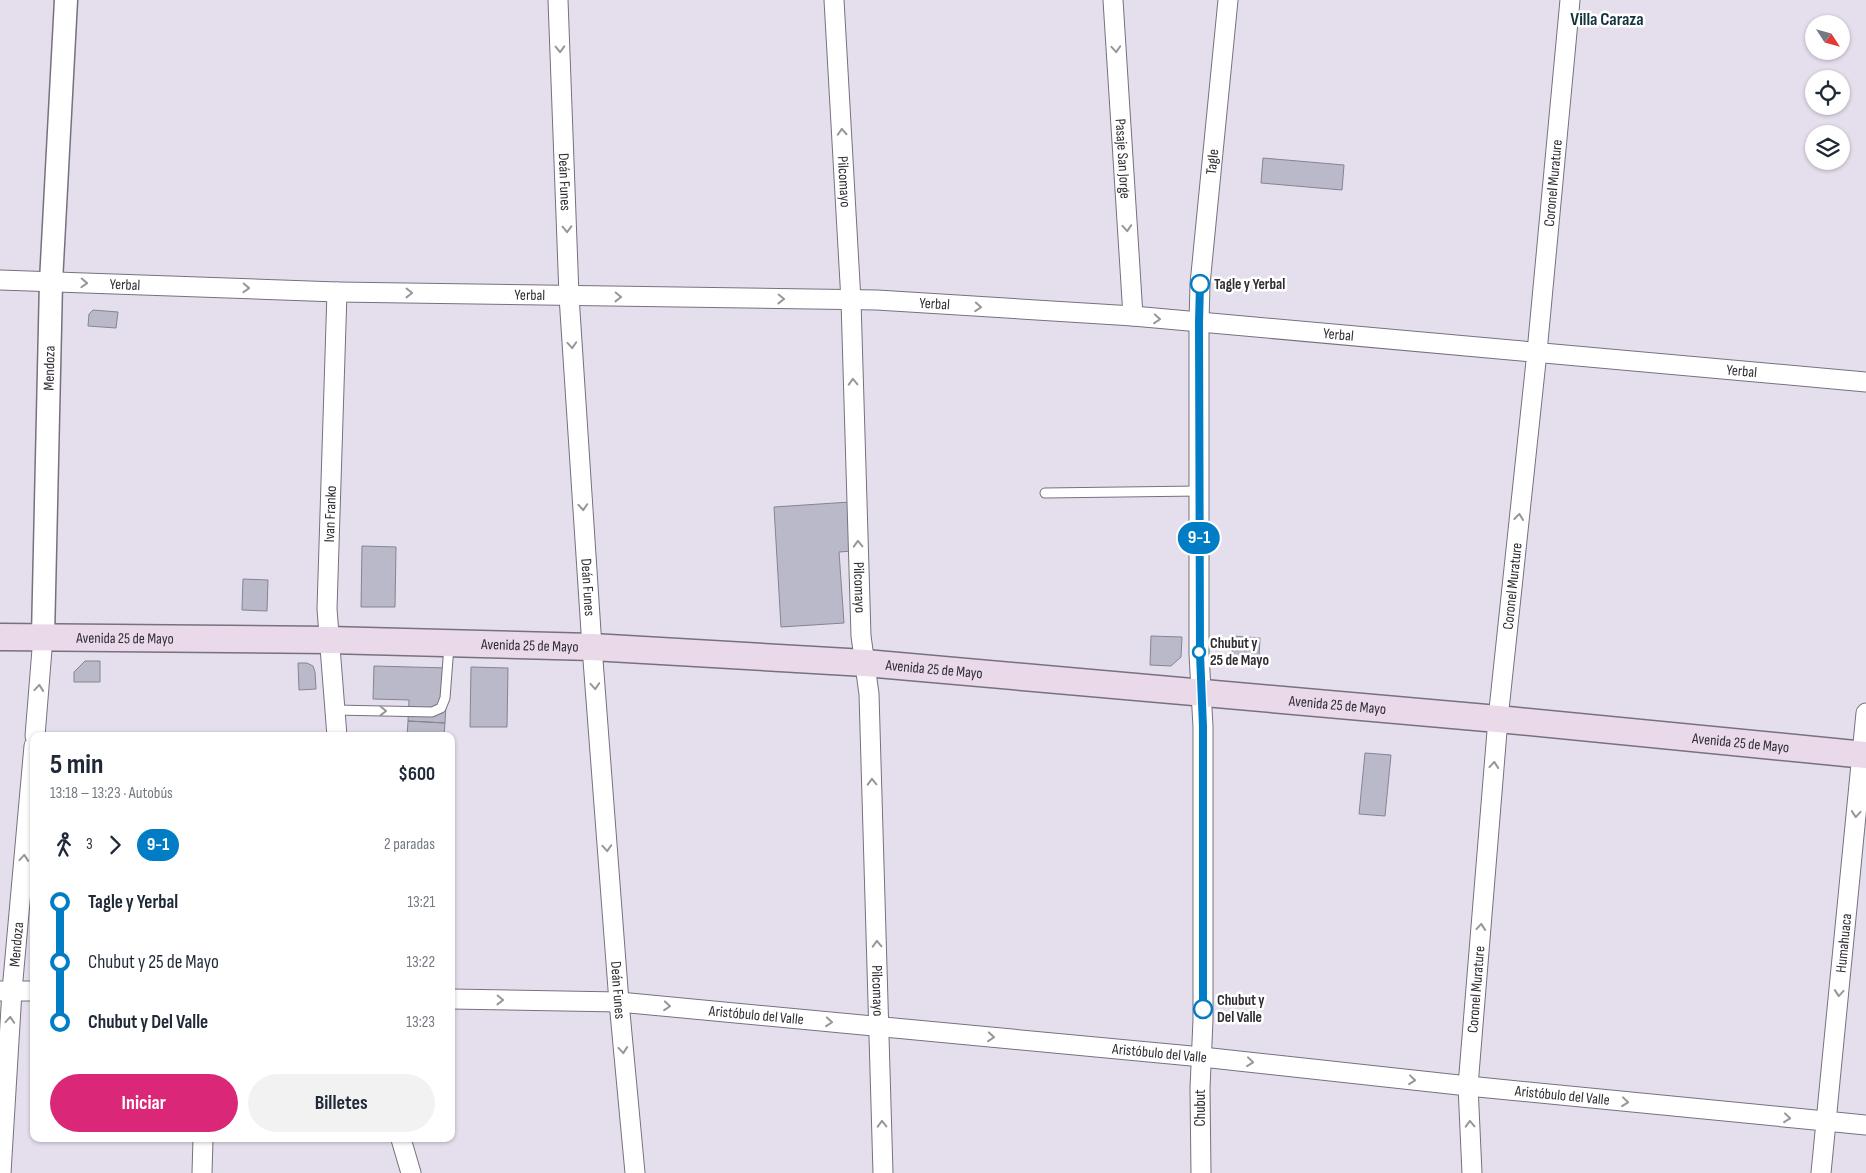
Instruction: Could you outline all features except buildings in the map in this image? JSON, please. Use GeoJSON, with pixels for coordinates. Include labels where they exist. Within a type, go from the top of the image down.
{"type":"FeatureCollection","features":[{"type":"Feature","properties":{"kind":"main road","name":"Avenida 25 de Mayo"},"geometry":{"type":"LineString","coordinates":[[0,637],[329,640],[592,647],[865,663],[1498,719],[1864,755]]}},
{"type":"Feature","properties":{"kind":"street","name":"Mendoza"},"geometry":{"type":"LineString","coordinates":[[35,732],[43,637],[51,282],[66,0]]}},
{"type":"Feature","properties":{"kind":"street","name":"Deán Funes"},"geometry":{"type":"LineString","coordinates":[[558,0],[569,296],[592,647],[619,1002],[635,1173]]}},
{"type":"Feature","properties":{"kind":"street","name":"Pilcomayo"},"geometry":{"type":"LineString","coordinates":[[834,0],[851,301],[861,636],[869,694],[883,1173]]}},
{"type":"Feature","properties":{"kind":"street","name":"Pasaje San Jorge"},"geometry":{"type":"LineString","coordinates":[[1113,0],[1133,316]]}},
{"type":"Feature","properties":{"kind":"street","name":"Tagle"},"geometry":{"type":"LineString","coordinates":[[1199,322],[1200,284],[1228,0]]}},
{"type":"Feature","properties":{"kind":"street","name":"Coronel Murature"},"geometry":{"type":"LineString","coordinates":[[1472,1173],[1468,1086],[1498,719],[1537,352],[1570,0]]}},
{"type":"Feature","properties":{"kind":"street","name":"Yerbal"},"geometry":{"type":"LineString","coordinates":[[0,280],[337,292],[877,300],[1133,316],[1866,382]]}},
{"type":"Feature","properties":{"kind":"street","name":"Ivan Franko"},"geometry":{"type":"LineString","coordinates":[[337,292],[327,609],[337,732]]}},
{"type":"Feature","properties":{"kind":"street","name":"Chubut"},"geometry":{"type":"LineString","coordinates":[[1199,322],[1200,654],[1203,727],[1201,1173]]}},
{"type":"Feature","properties":{"kind":"street","name":"Humahuaca"},"geometry":{"type":"LineString","coordinates":[[1821,1173],[1864,755],[1866,713]]}},
{"type":"Feature","properties":{"kind":"street","name":"Mendoza"},"geometry":{"type":"LineString","coordinates":[[0,1173],[6,991],[30,781]]}},
{"type":"Feature","properties":{"kind":"street"},"geometry":{"type":"LineString","coordinates":[[6,991],[30,991]]}},
{"type":"Feature","properties":{"kind":"street","name":"Aristóbulo del Valle"},"geometry":{"type":"LineString","coordinates":[[455,999],[619,1002],[1202,1057],[1468,1086],[1866,1125]]}},
{"type":"Feature","properties":{"kind":"street"},"geometry":{"type":"LineString","coordinates":[[202,1173],[203,1142]]}},
{"type":"Feature","properties":{"kind":"street"},"geometry":{"type":"LineString","coordinates":[[402,1142],[410,1173]]}},
{"type":"Feature","properties":{"kind":"lane"},"geometry":{"type":"LineString","coordinates":[[1045,493],[1199,491]]}},
{"type":"Feature","properties":{"kind":"lane"},"geometry":{"type":"LineString","coordinates":[[335,710],[432,712],[441,708],[445,698],[449,643]]}},
{"type":"Feature","properties":{"kind":"bus line","name":"9-1"},"geometry":{"type":"LineString","coordinates":[[1200,284],[1199,636],[1203,727],[1203,1009]]}},
{"type":"Feature","properties":{"kind":"place","name":"Tagle y Yerbal"},"geometry":{"type":"Point","coordinates":[1200,284]}},
{"type":"Feature","properties":{"kind":"place","name":"Chubut y 25 de Mayo"},"geometry":{"type":"Point","coordinates":[1199,652]}},
{"type":"Feature","properties":{"kind":"place","name":"Chubut y Del Valle"},"geometry":{"type":"Point","coordinates":[1203,1009]}},
{"type":"Feature","properties":{"kind":"district","name":"Villa Caraza"},"geometry":{"type":"Point","coordinates":[1607,19]}}]}
